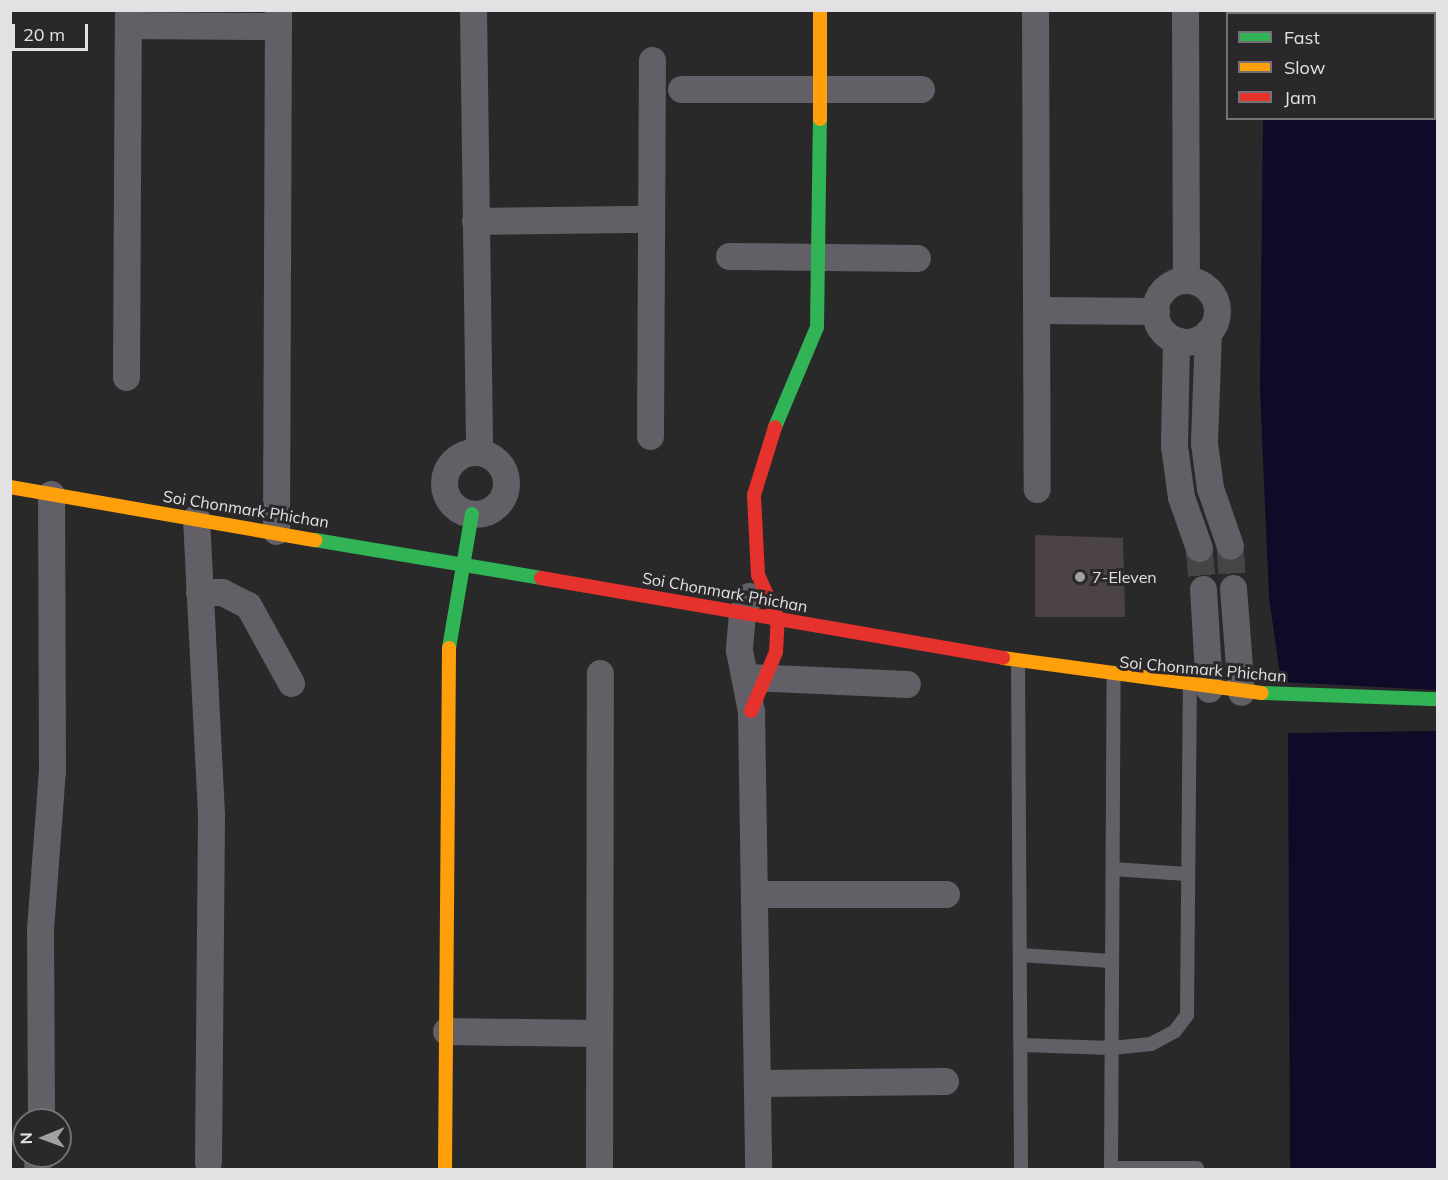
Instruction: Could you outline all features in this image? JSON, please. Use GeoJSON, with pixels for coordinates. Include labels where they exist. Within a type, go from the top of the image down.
{"type":"FeatureCollection","features":[{"type":"Feature","properties":{"kind":"street"},"geometry":{"type":"LineString","coordinates":[[473,10],[478,452]]}},
{"type":"Feature","properties":{"kind":"street"},"geometry":{"type":"LineString","coordinates":[[758,1170],[758,894],[751,711],[756,677],[778,619],[758,575],[754,495],[760,464],[816,327],[820,257],[820,10]]}},
{"type":"Feature","properties":{"kind":"street"},"geometry":{"type":"LineString","coordinates":[[1035,10],[1037,489]]}},
{"type":"Feature","properties":{"kind":"street"},"geometry":{"type":"LineString","coordinates":[[1185,10],[1186,280]]}},
{"type":"Feature","properties":{"kind":"street"},"geometry":{"type":"LineString","coordinates":[[126,377],[128,18],[278,18],[276,531]]}},
{"type":"Feature","properties":{"kind":"street"},"geometry":{"type":"LineString","coordinates":[[650,436],[652,60]]}},
{"type":"Feature","properties":{"kind":"street"},"geometry":{"type":"LineString","coordinates":[[681,89],[921,89]]}},
{"type":"Feature","properties":{"kind":"street"},"geometry":{"type":"LineString","coordinates":[[475,221],[651,219]]}},
{"type":"Feature","properties":{"kind":"street"},"geometry":{"type":"LineString","coordinates":[[729,256],[916,258]]}},
{"type":"Feature","properties":{"kind":"street"},"geometry":{"type":"LineString","coordinates":[[1186,280],[1213,295],[1217,316],[1208,332],[1197,340],[1176,340],[1161,329],[1156,310],[1165,289],[1186,280]]}},
{"type":"Feature","properties":{"kind":"street"},"geometry":{"type":"LineString","coordinates":[[1036,310],[1156,310]]}},
{"type":"Feature","properties":{"kind":"street"},"geometry":{"type":"LineString","coordinates":[[1208,332],[1204,443],[1210,488],[1230,546]]}},
{"type":"Feature","properties":{"kind":"street"},"geometry":{"type":"LineString","coordinates":[[1176,340],[1174,446],[1181,496],[1199,548]]}},
{"type":"Feature","properties":{"kind":"street"},"geometry":{"type":"LineString","coordinates":[[478,452],[497,462],[506,481],[492,509],[472,514],[454,506],[444,480],[452,462],[478,452]]}},
{"type":"Feature","properties":{"kind":"street","name":"Soi Chonmark Phichan"},"geometry":{"type":"LineString","coordinates":[[10,487],[464,562],[1114,677],[1241,692],[1437,699]]}},
{"type":"Feature","properties":{"kind":"street"},"geometry":{"type":"LineString","coordinates":[[41,1108],[40,929],[52,771],[51,494]]}},
{"type":"Feature","properties":{"kind":"street"},"geometry":{"type":"LineString","coordinates":[[445,1170],[449,648],[472,514]]}},
{"type":"Feature","properties":{"kind":"street"},"geometry":{"type":"LineString","coordinates":[[196,518],[211,816],[208,1162]]}},
{"type":"Feature","properties":{"kind":"street"},"geometry":{"type":"LineString","coordinates":[[756,677],[742,613],[758,575]]}},
{"type":"Feature","properties":{"kind":"street"},"geometry":{"type":"LineString","coordinates":[[1233,588],[1241,692]]}},
{"type":"Feature","properties":{"kind":"street"},"geometry":{"type":"LineString","coordinates":[[1199,687],[1203,589]]}},
{"type":"Feature","properties":{"kind":"street"},"geometry":{"type":"LineString","coordinates":[[199,592],[222,592],[248,605],[291,683]]}},
{"type":"Feature","properties":{"kind":"street"},"geometry":{"type":"LineString","coordinates":[[599,1170],[597,1033],[600,673]]}},
{"type":"Feature","properties":{"kind":"street"},"geometry":{"type":"LineString","coordinates":[[756,677],[906,684]]}},
{"type":"Feature","properties":{"kind":"street"},"geometry":{"type":"LineString","coordinates":[[758,894],[946,894]]}},
{"type":"Feature","properties":{"kind":"street"},"geometry":{"type":"LineString","coordinates":[[446,1030],[597,1033]]}},
{"type":"Feature","properties":{"kind":"street"},"geometry":{"type":"LineString","coordinates":[[759,1083],[945,1081]]}},
{"type":"Feature","properties":{"kind":"lane"},"geometry":{"type":"LineString","coordinates":[[1017,660],[1021,1170]]}},
{"type":"Feature","properties":{"kind":"lane"},"geometry":{"type":"LineString","coordinates":[[1114,677],[1111,1169],[1197,1168]]}},
{"type":"Feature","properties":{"kind":"lane"},"geometry":{"type":"LineString","coordinates":[[1021,1045],[1112,1048],[1151,1044],[1175,1032],[1187,1016],[1187,874],[1199,687]]}},
{"type":"Feature","properties":{"kind":"lane"},"geometry":{"type":"LineString","coordinates":[[1113,868],[1187,874]]}},
{"type":"Feature","properties":{"kind":"lane"},"geometry":{"type":"LineString","coordinates":[[1020,955],[1113,961]]}},
{"type":"Feature","properties":{"kind":"shaded area"},"geometry":{"type":"Polygon","coordinates":[[[1264,11],[1437,11],[1437,690],[1281,682],[1269,597],[1260,390],[1263,120],[1436,120],[1436,12],[1264,11]]]}},
{"type":"Feature","properties":{"kind":"shaded area"},"geometry":{"type":"Polygon","coordinates":[[[1437,731],[1437,1169],[1290,1169],[1288,733],[1437,731]]]}},
{"type":"Feature","properties":{"kind":"building","name":"7-Eleven"},"geometry":{"type":"Polygon","coordinates":[[[1035,535],[1123,538],[1125,617],[1035,617],[1035,535]]]}},
{"type":"Feature","properties":{"kind":"tunnel"},"geometry":{"type":"LineString","coordinates":[[1230,546],[1233,588]]}},
{"type":"Feature","properties":{"kind":"tunnel"},"geometry":{"type":"LineString","coordinates":[[1199,548],[1203,589]]}},
{"type":"Feature","properties":{"kind":"traffic: fast"},"geometry":{"type":"LineString","coordinates":[[775,427],[817,327],[820,119]]}},
{"type":"Feature","properties":{"kind":"traffic: fast"},"geometry":{"type":"LineString","coordinates":[[449,648],[472,514]]}},
{"type":"Feature","properties":{"kind":"traffic: fast"},"geometry":{"type":"LineString","coordinates":[[315,540],[541,578]]}},
{"type":"Feature","properties":{"kind":"traffic: fast"},"geometry":{"type":"LineString","coordinates":[[1262,693],[1438,699]]}},
{"type":"Feature","properties":{"kind":"traffic: slow"},"geometry":{"type":"LineString","coordinates":[[820,10],[820,119]]}},
{"type":"Feature","properties":{"kind":"traffic: slow"},"geometry":{"type":"LineString","coordinates":[[10,487],[315,540]]}},
{"type":"Feature","properties":{"kind":"traffic: slow"},"geometry":{"type":"LineString","coordinates":[[445,1170],[449,648]]}},
{"type":"Feature","properties":{"kind":"traffic: slow"},"geometry":{"type":"LineString","coordinates":[[1003,658],[1262,693]]}},
{"type":"Feature","properties":{"kind":"traffic: jam"},"geometry":{"type":"LineString","coordinates":[[751,711],[776,652],[778,619],[758,575],[754,495],[775,427]]}},
{"type":"Feature","properties":{"kind":"traffic: jam"},"geometry":{"type":"LineString","coordinates":[[541,578],[1003,658]]}},
{"type":"Feature","properties":{"kind":"place","name":"7-Eleven"},"geometry":{"type":"Point","coordinates":[1080,577]}}]}
